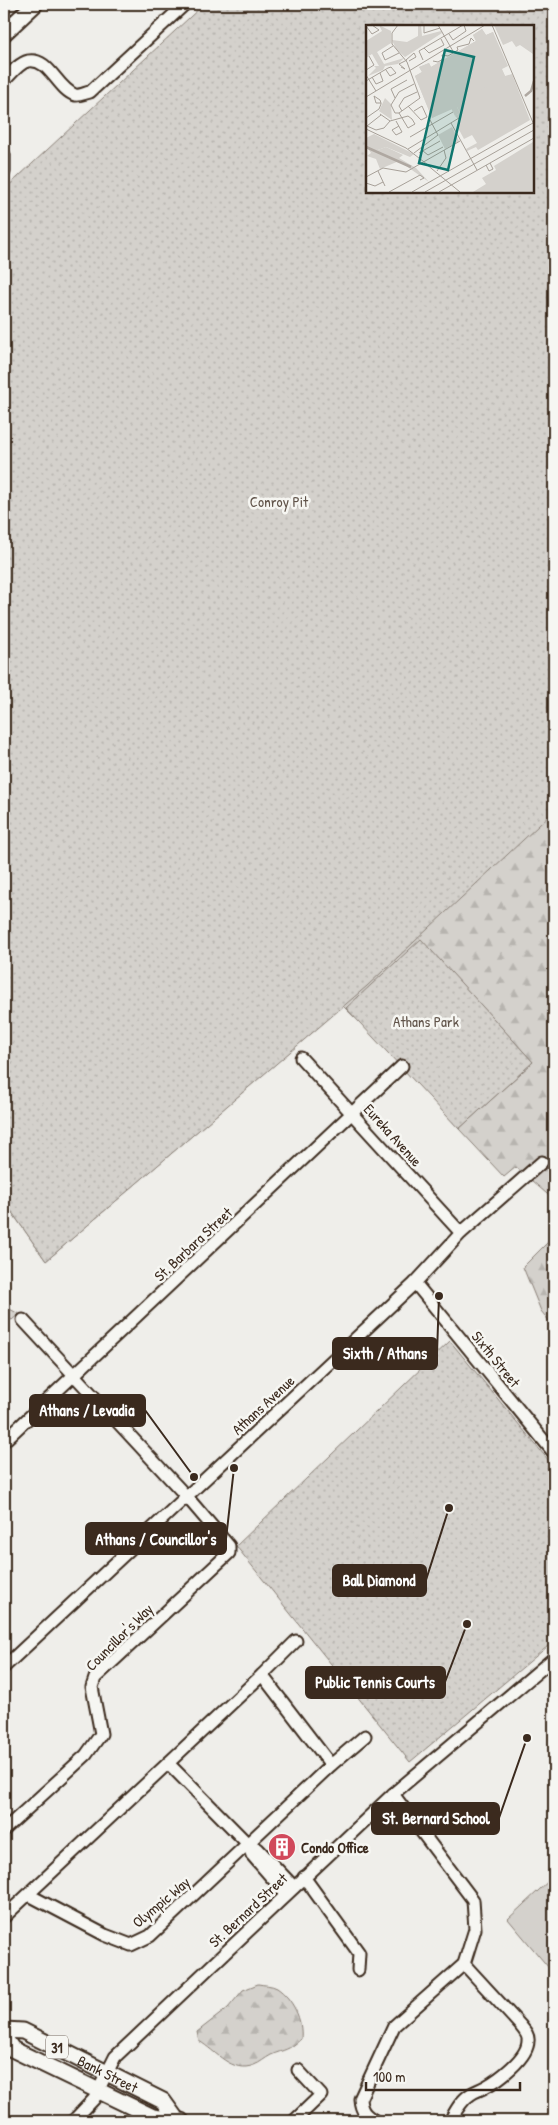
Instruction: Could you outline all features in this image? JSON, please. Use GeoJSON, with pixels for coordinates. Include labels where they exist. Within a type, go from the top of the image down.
{"type":"FeatureCollection","features":[{"type":"Feature","properties":{"kind":"main road"},"geometry":{"type":"LineString","coordinates":[[4,33],[35,4]]}},
{"type":"Feature","properties":{"kind":"main road","name":"Bank Street"},"geometry":{"type":"LineString","coordinates":[[4,2030],[23,2031],[164,2101],[179,2120]]}},
{"type":"Feature","properties":{"kind":"main road","name":"Bank Street"},"geometry":{"type":"LineString","coordinates":[[4,2037],[12,2049],[153,2117],[179,2120]]}},
{"type":"Feature","properties":{"kind":"street"},"geometry":{"type":"LineString","coordinates":[[4,81],[19,67],[29,61],[40,63],[66,90],[76,95],[90,92],[180,5]]}},
{"type":"Feature","properties":{"kind":"street"},"geometry":{"type":"LineString","coordinates":[[4,155],[4,172]]}},
{"type":"Feature","properties":{"kind":"street","name":"Eureka Avenue"},"geometry":{"type":"LineString","coordinates":[[302,1058],[461,1233]]}},
{"type":"Feature","properties":{"kind":"street","name":"St. Barbara Street"},"geometry":{"type":"LineString","coordinates":[[4,1441],[402,1066]]}},
{"type":"Feature","properties":{"kind":"street","name":"Athans Avenue"},"geometry":{"type":"LineString","coordinates":[[4,1667],[415,1283],[461,1233],[542,1162]]}},
{"type":"Feature","properties":{"kind":"street","name":"Sixth Street"},"geometry":{"type":"LineString","coordinates":[[415,1283],[554,1453]]}},
{"type":"Feature","properties":{"kind":"street","name":"Councillor's Way"},"geometry":{"type":"LineString","coordinates":[[4,1830],[86,1755],[101,1734],[92,1687],[95,1678],[228,1553],[229,1546],[187,1496],[22,1320]]}},
{"type":"Feature","properties":{"kind":"street"},"geometry":{"type":"LineString","coordinates":[[4,1917],[296,1641]]}},
{"type":"Feature","properties":{"kind":"street","name":"St. Bernard Street"},"geometry":{"type":"LineString","coordinates":[[73,2121],[90,2104],[116,2057],[393,1794],[554,1658]]}},
{"type":"Feature","properties":{"kind":"street"},"geometry":{"type":"LineString","coordinates":[[262,1675],[331,1766]]}},
{"type":"Feature","properties":{"kind":"street","name":"Olympic Way"},"geometry":{"type":"LineString","coordinates":[[29,1895],[105,1935],[131,1945],[150,1936],[365,1736]]}},
{"type":"Feature","properties":{"kind":"street"},"geometry":{"type":"LineString","coordinates":[[168,1763],[248,1844],[258,1848],[290,1890]]}},
{"type":"Feature","properties":{"kind":"street"},"geometry":{"type":"LineString","coordinates":[[375,2121],[365,2115],[361,2109],[360,2099],[394,2026],[464,1964],[475,1929],[473,1900],[393,1794]]}},
{"type":"Feature","properties":{"kind":"street"},"geometry":{"type":"LineString","coordinates":[[304,1877],[360,1953],[358,1970]]}},
{"type":"Feature","properties":{"kind":"street"},"geometry":{"type":"LineString","coordinates":[[450,2121],[458,2107],[471,2094],[485,2087],[520,2061],[526,2052],[528,2042],[527,2034],[520,2024],[464,1964]]}},
{"type":"Feature","properties":{"kind":"street"},"geometry":{"type":"LineString","coordinates":[[294,2121],[321,2095],[298,2070]]}},
{"type":"Feature","properties":{"kind":"green space","name":"Conroy Pit"},"geometry":{"type":"Polygon","coordinates":[[[204,4],[554,4],[554,811],[367,986],[46,1261],[4,1201],[4,190],[204,4]]]}},
{"type":"Feature","properties":{"kind":"green space"},"geometry":{"type":"Polygon","coordinates":[[[554,614],[554,1200],[516,1167],[504,1177],[459,1129],[533,1062],[454,976],[355,1018],[343,1006],[46,1261],[4,1201],[4,1068],[554,614]]]}},
{"type":"Feature","properties":{"kind":"green space","name":"Athans Park"},"geometry":{"type":"Polygon","coordinates":[[[421,939],[533,1062],[459,1129],[346,1008],[421,939]]]}},
{"type":"Feature","properties":{"kind":"green space"},"geometry":{"type":"Polygon","coordinates":[[[554,1236],[554,1327],[541,1311],[523,1267],[554,1236]]]}},
{"type":"Feature","properties":{"kind":"green space"},"geometry":{"type":"Polygon","coordinates":[[[4,1306],[19,1314],[12,1320],[4,1317],[4,1306]]]}},
{"type":"Feature","properties":{"kind":"green space"},"geometry":{"type":"Polygon","coordinates":[[[450,1341],[554,1467],[554,1641],[410,1762],[236,1546],[450,1341]]]}},
{"type":"Feature","properties":{"kind":"green space"},"geometry":{"type":"Polygon","coordinates":[[[554,1876],[554,1974],[508,1919],[554,1876]]]}},
{"type":"Feature","properties":{"kind":"green space"},"geometry":{"type":"Polygon","coordinates":[[[258,1984],[275,1987],[288,1998],[299,2017],[301,2039],[289,2048],[271,2055],[256,2064],[246,2067],[231,2064],[199,2041],[197,2032],[228,2008],[243,1990],[258,1984]]]}},
{"type":"Feature","properties":{"kind":"place","name":"Sixth / Athans"},"geometry":{"type":"Point","coordinates":[439,1296]}},
{"type":"Feature","properties":{"kind":"place","name":"Athans / Councillor's"},"geometry":{"type":"Point","coordinates":[234,1468]}},
{"type":"Feature","properties":{"kind":"place","name":"Athans / Levadia"},"geometry":{"type":"Point","coordinates":[194,1477]}},
{"type":"Feature","properties":{"kind":"place","name":"Ball Diamond"},"geometry":{"type":"Point","coordinates":[449,1508]}},
{"type":"Feature","properties":{"kind":"place","name":"Public Tennis Courts"},"geometry":{"type":"Point","coordinates":[467,1624]}},
{"type":"Feature","properties":{"kind":"place","name":"St. Bernard School"},"geometry":{"type":"Point","coordinates":[527,1738]}},
{"type":"Feature","properties":{"kind":"place","name":"Condo Office"},"geometry":{"type":"Point","coordinates":[282,1847]}}]}
